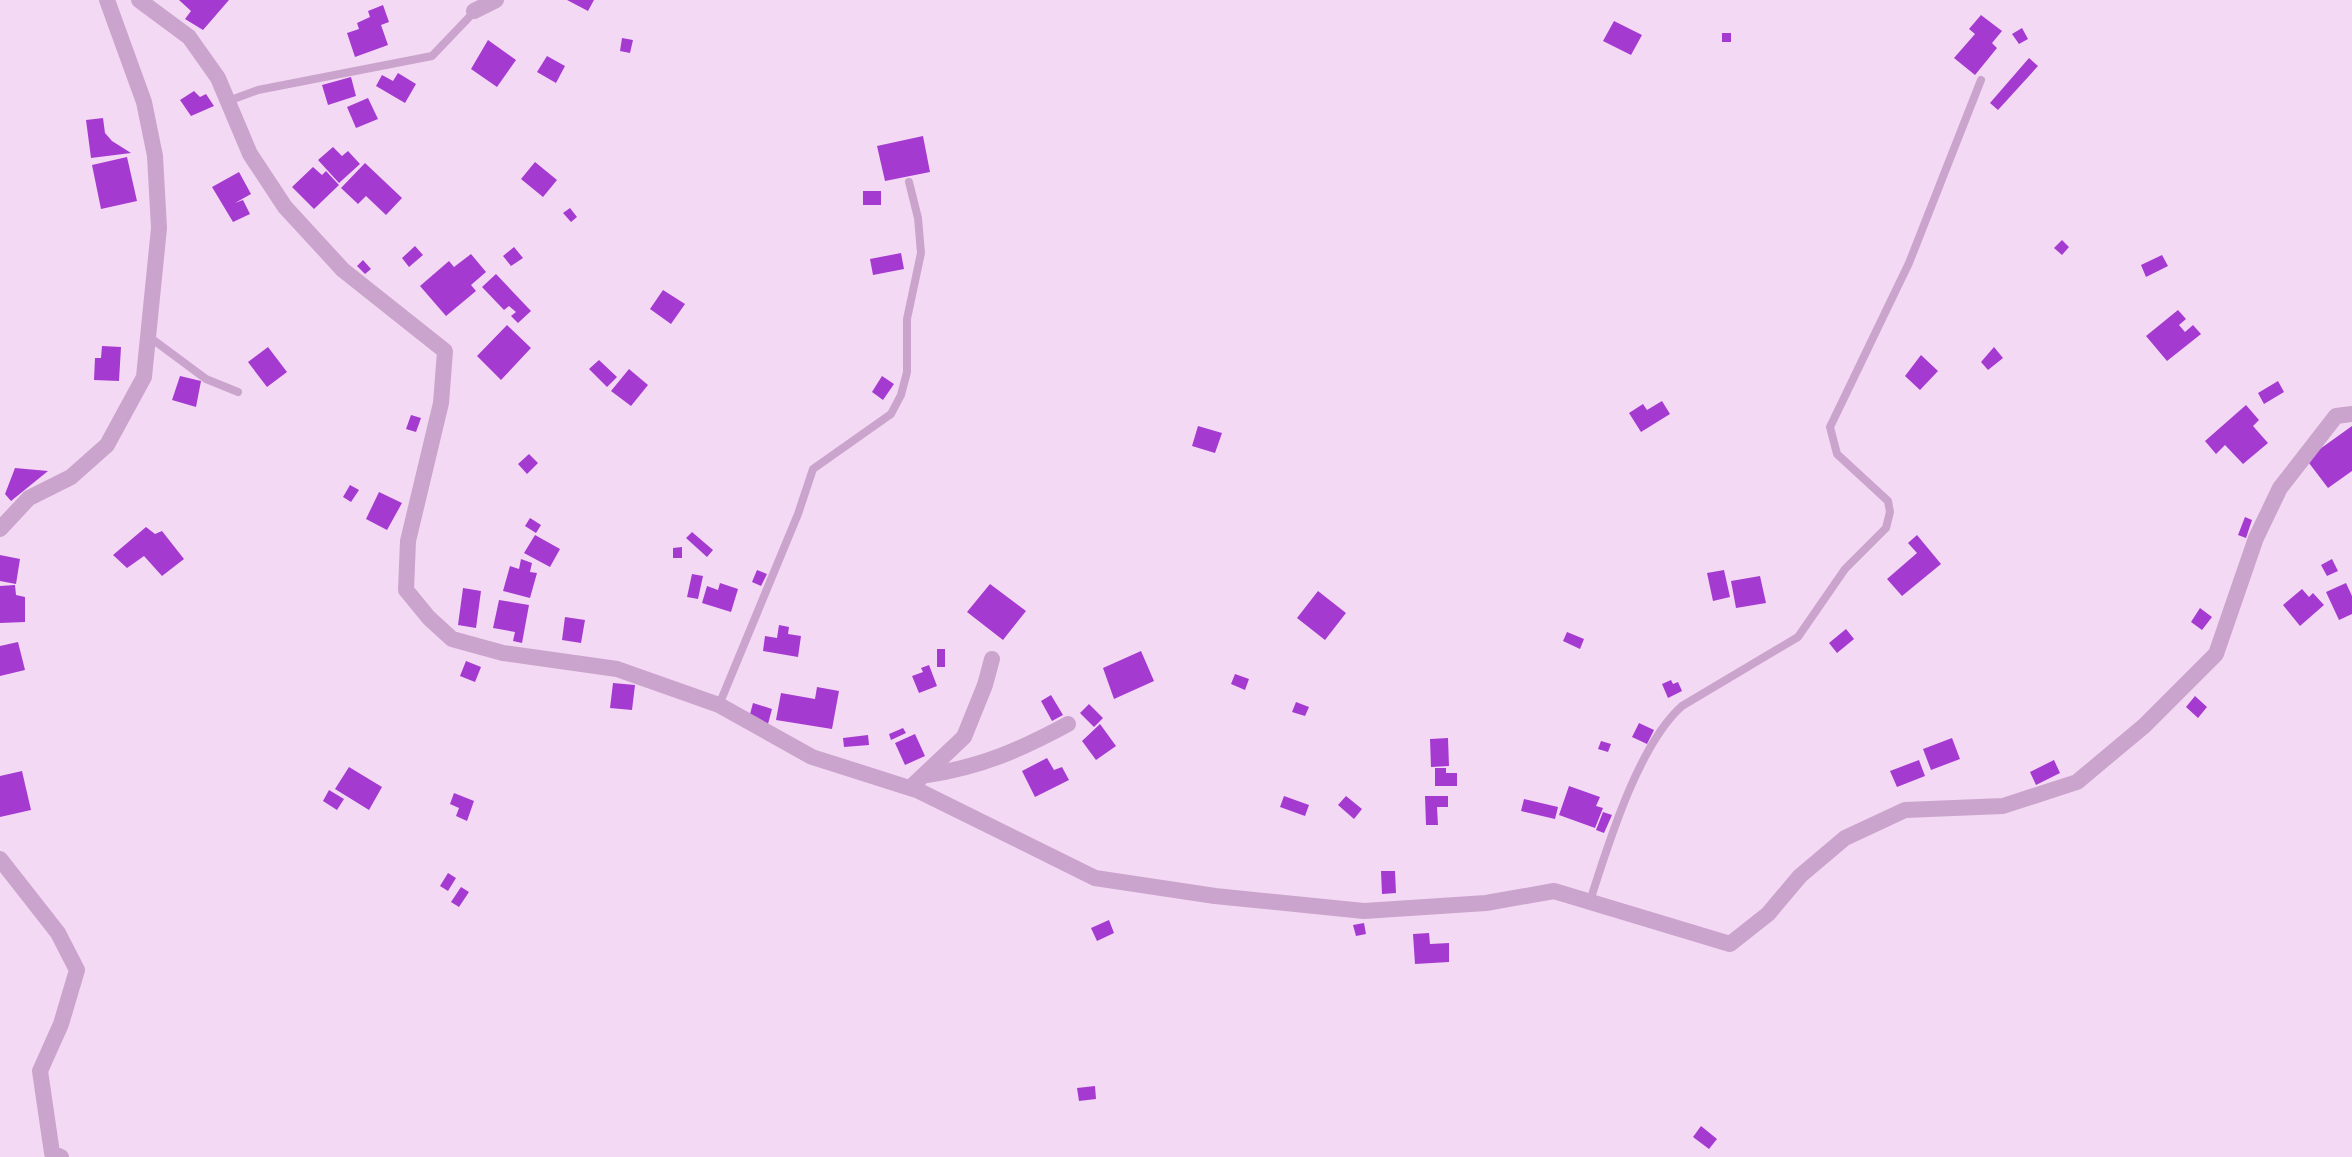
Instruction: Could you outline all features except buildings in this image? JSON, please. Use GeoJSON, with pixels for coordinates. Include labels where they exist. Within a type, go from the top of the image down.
{"type":"FeatureCollection","features":[{"type":"Feature","properties":{"kind":"street"},"geometry":{"type":"LineString","coordinates":[[0,529],[29,498],[71,477],[107,445],[144,377],[159,228],[155,156],[144,102],[107,0]]}},
{"type":"Feature","properties":{"kind":"street"},"geometry":{"type":"LineString","coordinates":[[139,0],[189,37],[218,78],[250,154],[285,207],[343,270],[445,351],[441,403],[408,541],[406,590],[429,618],[452,639],[503,653],[617,669],[719,705],[812,757],[910,788],[1095,878],[1215,896],[1364,911],[1486,903],[1554,891],[1730,944],[1768,914],[1800,876],[1845,838],[1905,810],[2003,806],[2077,782],[2144,726],[2216,654],[2256,538],[2280,488],[2336,416],[2352,415]]}},
{"type":"Feature","properties":{"kind":"street"},"geometry":{"type":"LineString","coordinates":[[478,6],[496,0]]}},
{"type":"Feature","properties":{"kind":"street"},"geometry":{"type":"LineString","coordinates":[[910,788],[927,775],[964,737],[985,685],[992,659]]}},
{"type":"Feature","properties":{"kind":"street"},"geometry":{"type":"LineString","coordinates":[[927,775],[970,768],[1023,748],[1068,724]]}},
{"type":"Feature","properties":{"kind":"street"},"geometry":{"type":"LineString","coordinates":[[0,859],[58,933],[77,970],[61,1024],[40,1070],[52,1153],[61,1157]]}},
{"type":"Feature","properties":{"kind":"lane"},"geometry":{"type":"LineString","coordinates":[[228,101],[258,90],[432,56],[478,6]]}},
{"type":"Feature","properties":{"kind":"lane"},"geometry":{"type":"LineString","coordinates":[[1590,901],[1610,837],[1653,742],[1669,719],[1682,706],[1798,637],[1845,569],[1886,528],[1891,512],[1888,500],[1837,454],[1830,435],[1832,418],[1909,263],[1981,80]]}},
{"type":"Feature","properties":{"kind":"lane"},"geometry":{"type":"LineString","coordinates":[[719,705],[798,514],[813,469],[891,414],[901,395],[907,372],[907,319],[921,253],[909,182]]}},
{"type":"Feature","properties":{"kind":"lane"},"geometry":{"type":"LineString","coordinates":[[149,336],[205,379],[238,392]]}}]}
